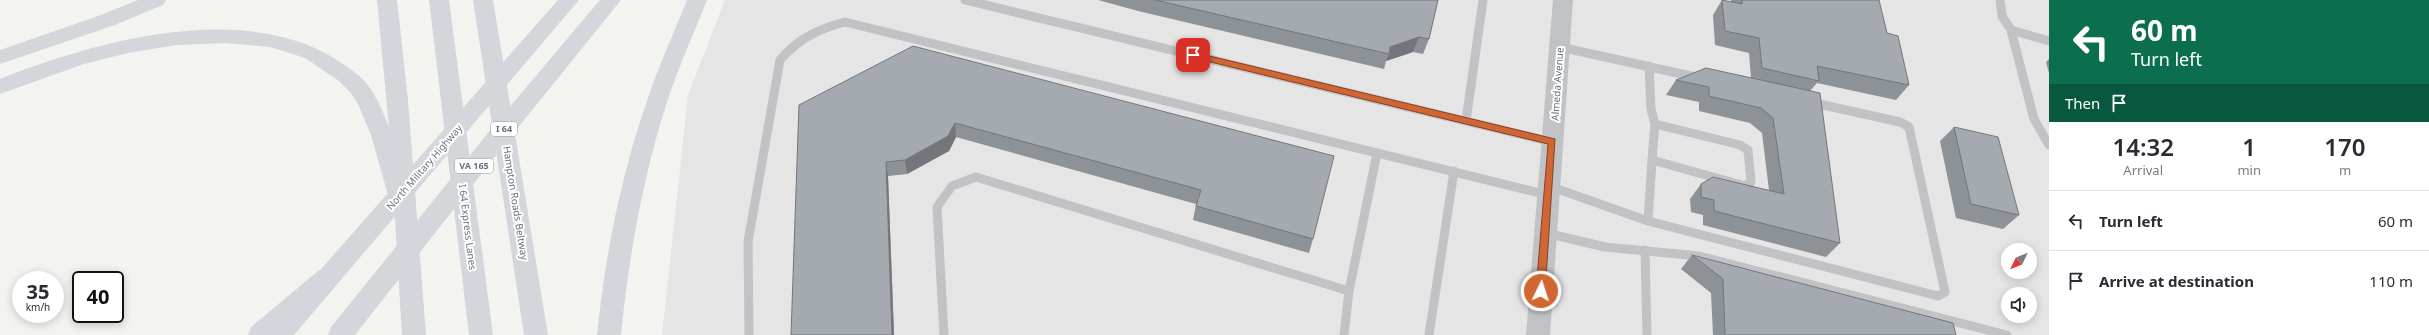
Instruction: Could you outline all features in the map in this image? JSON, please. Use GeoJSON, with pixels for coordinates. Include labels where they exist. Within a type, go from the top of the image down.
{"type":"FeatureCollection","features":[{"type":"Feature","properties":{"kind":"main road"},"geometry":{"type":"LineString","coordinates":[[0,57],[108,20],[156,0]]}},
{"type":"Feature","properties":{"kind":"main road"},"geometry":{"type":"LineString","coordinates":[[387,0],[398,100],[414,334]]}},
{"type":"Feature","properties":{"kind":"main road","name":"I 64 Express Lanes"},"geometry":{"type":"LineString","coordinates":[[439,0],[481,335]]}},
{"type":"Feature","properties":{"kind":"main road","name":"Hampton Roads Beltway"},"geometry":{"type":"LineString","coordinates":[[483,0],[536,335]]}},
{"type":"Feature","properties":{"kind":"main road","name":"North Military Highway"},"geometry":{"type":"LineString","coordinates":[[279,335],[326,278],[570,0]]}},
{"type":"Feature","properties":{"kind":"main road","name":"VA 165"},"geometry":{"type":"LineString","coordinates":[[340,335],[504,129],[611,0]]}},
{"type":"Feature","properties":{"kind":"main road"},"geometry":{"type":"LineString","coordinates":[[609,335],[620,246],[632,187],[659,96],[697,0]]}},
{"type":"Feature","properties":{"kind":"main road"},"geometry":{"type":"LineString","coordinates":[[0,87],[62,62],[109,49],[154,40],[217,35],[273,40],[301,48],[336,66],[362,91],[376,121],[406,220]]}},
{"type":"Feature","properties":{"kind":"main road"},"geometry":{"type":"LineString","coordinates":[[260,335],[326,278]]}},
{"type":"Feature","properties":{"kind":"street","name":"Almeda Avenue"},"geometry":{"type":"LineString","coordinates":[[1538,335],[1563,0]]}},
{"type":"Feature","properties":{"kind":"lane"},"geometry":{"type":"LineString","coordinates":[[965,0],[1552,142]]}},
{"type":"Feature","properties":{"kind":"lane"},"geometry":{"type":"LineString","coordinates":[[1466,121],[1482,0]]}},
{"type":"Feature","properties":{"kind":"lane"},"geometry":{"type":"LineString","coordinates":[[2000,0],[2002,16],[2011,30],[2034,119],[2049,145]]}},
{"type":"Feature","properties":{"kind":"lane"},"geometry":{"type":"LineString","coordinates":[[749,335],[748,242],[780,60],[793,43],[820,28],[845,22],[1377,153],[1454,171],[1549,190],[1648,221],[1938,296],[1946,292],[1909,127],[1900,122],[1802,100]]}},
{"type":"Feature","properties":{"kind":"lane"},"geometry":{"type":"LineString","coordinates":[[2011,30],[2029,37],[2049,41]]}},
{"type":"Feature","properties":{"kind":"lane"},"geometry":{"type":"LineString","coordinates":[[1560,47],[1710,80]]}},
{"type":"Feature","properties":{"kind":"lane"},"geometry":{"type":"LineString","coordinates":[[1648,221],[1655,124],[1651,109],[1649,66]]}},
{"type":"Feature","properties":{"kind":"lane"},"geometry":{"type":"LineString","coordinates":[[1652,160],[1745,186],[1751,182],[1748,150],[1740,145],[1655,124]]}},
{"type":"Feature","properties":{"kind":"lane"},"geometry":{"type":"LineString","coordinates":[[1344,335],[1349,292],[1377,153]]}},
{"type":"Feature","properties":{"kind":"lane"},"geometry":{"type":"LineString","coordinates":[[1429,335],[1454,171]]}},
{"type":"Feature","properties":{"kind":"lane"},"geometry":{"type":"LineString","coordinates":[[944,335],[938,207],[946,190],[961,180],[976,177],[1349,292]]}},
{"type":"Feature","properties":{"kind":"lane"},"geometry":{"type":"LineString","coordinates":[[1546,233],[1605,247],[1699,256],[2007,335]]}},
{"type":"Feature","properties":{"kind":"lane"},"geometry":{"type":"LineString","coordinates":[[1645,250],[1647,335]]}},
{"type":"Feature","properties":{"kind":"shaded area"},"geometry":{"type":"Polygon","coordinates":[[[725,0],[2049,0],[2049,335],[662,335],[688,95],[725,0]]]}},
{"type":"Feature","properties":{"kind":"building"},"geometry":{"type":"Polygon","coordinates":[[[1155,0],[1438,0],[1429,39],[1419,37],[1390,47],[1389,54],[1155,0]]]}},
{"type":"Feature","properties":{"kind":"building"},"geometry":{"type":"Polygon","coordinates":[[[1722,0],[1742,4],[1742,0],[1879,0],[1887,33],[1898,36],[1909,85],[1817,66],[1819,81],[1762,68],[1759,38],[1725,31],[1722,0]]]}},
{"type":"Feature","properties":{"kind":"building"},"geometry":{"type":"Polygon","coordinates":[[[913,46],[1334,156],[1313,239],[1196,206],[1201,190],[955,123],[948,136],[905,160],[886,162],[892,335],[791,335],[799,105],[913,46]]]}},
{"type":"Feature","properties":{"kind":"building"},"geometry":{"type":"Polygon","coordinates":[[[1706,68],[1820,93],[1840,243],[1714,211],[1714,200],[1701,197],[1701,184],[1713,177],[1784,194],[1773,118],[1761,108],[1709,96],[1709,87],[1676,80],[1706,68]]]}},
{"type":"Feature","properties":{"kind":"building"},"geometry":{"type":"Polygon","coordinates":[[[1954,127],[1998,137],[2019,215],[1971,204],[1954,127]]]}},
{"type":"Feature","properties":{"kind":"building"},"geometry":{"type":"Polygon","coordinates":[[[1692,255],[1953,323],[1956,335],[1725,335],[1723,279],[1692,255]]]}},
{"type":"Feature","properties":{"kind":"route"},"geometry":{"type":"LineString","coordinates":[[1193,55],[1552,142],[1541,291]]}}]}
